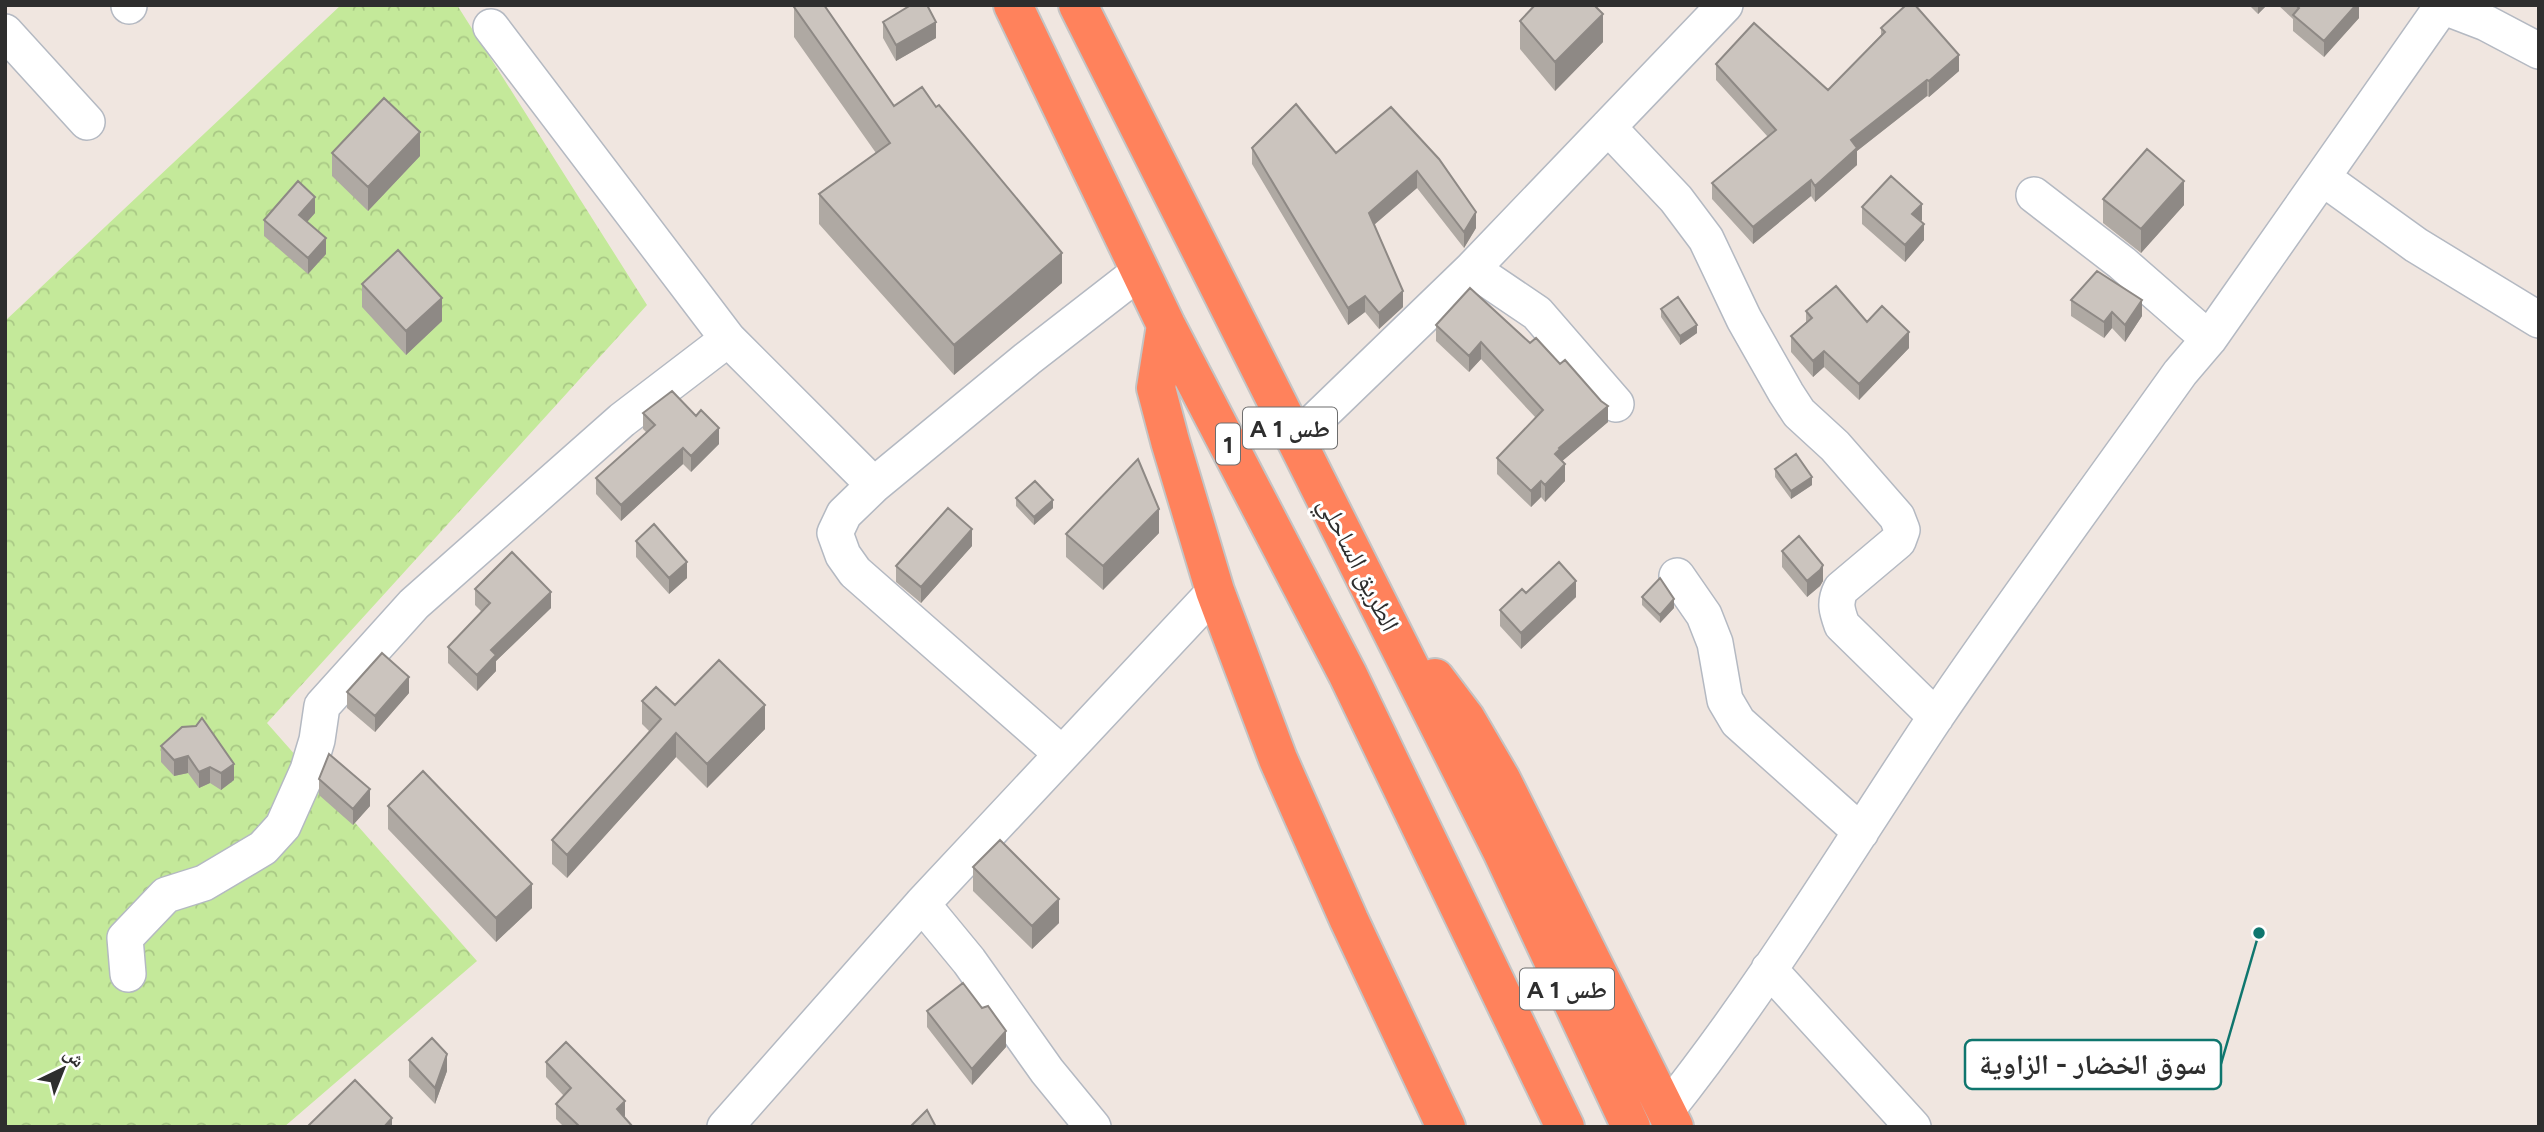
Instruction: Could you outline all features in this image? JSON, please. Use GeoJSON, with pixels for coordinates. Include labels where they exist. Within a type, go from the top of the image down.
{"type":"FeatureCollection","features":[{"type":"Feature","properties":{"kind":"highway","name":"1"},"geometry":{"type":"LineString","coordinates":[[1013,5],[1139,272],[1348,675],[1448,881]]}},
{"type":"Feature","properties":{"kind":"highway","name":"الطريق الساحلي"},"geometry":{"type":"LineString","coordinates":[[1078,5],[1502,851],[1631,1127]]}},
{"type":"Feature","properties":{"kind":"highway"},"geometry":{"type":"LineString","coordinates":[[1166,325],[1157,388],[1214,591],[1279,759],[1349,920],[1446,1127]]}},
{"type":"Feature","properties":{"kind":"highway"},"geometry":{"type":"LineString","coordinates":[[1377,601],[1466,719],[1494,767],[1670,1119]]}},
{"type":"Feature","properties":{"kind":"highway","name":"A 1 طس"},"geometry":{"type":"LineString","coordinates":[[1448,881],[1565,1127]]}},
{"type":"Feature","properties":{"kind":"street"},"geometry":{"type":"LineString","coordinates":[[1296,439],[1472,269],[1725,5]]}},
{"type":"Feature","properties":{"kind":"street"},"geometry":{"type":"LineString","coordinates":[[1670,1119],[1699,1070],[1936,717],[2180,373],[2209,339],[2441,6],[2486,23],[2539,51]]}},
{"type":"Feature","properties":{"kind":"street"},"geometry":{"type":"LineString","coordinates":[[491,27],[728,339],[874,485]]}},
{"type":"Feature","properties":{"kind":"street"},"geometry":{"type":"LineString","coordinates":[[5,32],[88,122]]}},
{"type":"Feature","properties":{"kind":"street"},"geometry":{"type":"LineString","coordinates":[[1608,127],[1676,199],[1706,239],[1744,319],[1800,413],[1835,446],[1897,517],[1902,530],[1898,541],[1841,589],[1836,599],[1837,610],[1842,625],[1936,717]]}},
{"type":"Feature","properties":{"kind":"street"},"geometry":{"type":"LineString","coordinates":[[2323,178],[2416,245],[2539,320]]}},
{"type":"Feature","properties":{"kind":"street"},"geometry":{"type":"LineString","coordinates":[[2034,195],[2122,263],[2209,339]]}},
{"type":"Feature","properties":{"kind":"street"},"geometry":{"type":"LineString","coordinates":[[1472,269],[1536,313],[1616,404]]}},
{"type":"Feature","properties":{"kind":"street"},"geometry":{"type":"LineString","coordinates":[[1062,754],[855,572],[843,555],[835,533],[844,514],[874,485],[1027,359],[1139,272]]}},
{"type":"Feature","properties":{"kind":"street"},"geometry":{"type":"LineString","coordinates":[[128,974],[125,937],[166,895],[204,883],[228,869],[263,848],[283,826],[311,760],[323,706],[414,604],[622,420],[728,339]]}},
{"type":"Feature","properties":{"kind":"street"},"geometry":{"type":"LineString","coordinates":[[1677,576],[1704,615],[1715,643],[1725,700],[1738,722],[1861,832]]}},
{"type":"Feature","properties":{"kind":"street"},"geometry":{"type":"LineString","coordinates":[[725,1127],[922,904],[1214,591]]}},
{"type":"Feature","properties":{"kind":"street"},"geometry":{"type":"LineString","coordinates":[[922,904],[969,961],[1047,1071],[1093,1127]]}},
{"type":"Feature","properties":{"kind":"street"},"geometry":{"type":"LineString","coordinates":[[1769,969],[1913,1127]]}},
{"type":"Feature","properties":{"kind":"green space"},"geometry":{"type":"Polygon","coordinates":[[[341,5],[457,5],[647,305],[267,723],[477,961],[284,1127],[5,1127],[5,321],[341,5]]]}},
{"type":"Feature","properties":{"kind":"building"},"geometry":{"type":"Polygon","coordinates":[[[824,5],[894,106],[922,87],[936,107],[939,105],[1062,253],[954,345],[819,194],[890,143],[794,7],[824,5]]]}},
{"type":"Feature","properties":{"kind":"building"},"geometry":{"type":"Polygon","coordinates":[[[911,5],[927,5],[936,22],[896,45],[883,22],[911,5]]]}},
{"type":"Feature","properties":{"kind":"building"},"geometry":{"type":"Polygon","coordinates":[[[1535,5],[1594,5],[1603,14],[1555,62],[1520,21],[1535,5]]]}},
{"type":"Feature","properties":{"kind":"building"},"geometry":{"type":"Polygon","coordinates":[[[1906,5],[1915,5],[1959,55],[1851,140],[1857,148],[1815,186],[1811,180],[1753,227],[1712,183],[1776,130],[1716,64],[1754,23],[1828,90],[1885,32],[1881,28],[1906,5]]]}},
{"type":"Feature","properties":{"kind":"building"},"geometry":{"type":"Polygon","coordinates":[[[2296,5],[2356,5],[2324,41],[2293,15],[2299,8],[2296,5]]]}},
{"type":"Feature","properties":{"kind":"building"},"geometry":{"type":"Polygon","coordinates":[[[384,98],[420,132],[368,187],[332,153],[384,98]]]}},
{"type":"Feature","properties":{"kind":"building"},"geometry":{"type":"Polygon","coordinates":[[[1296,104],[1336,153],[1391,107],[1439,159],[1476,212],[1464,232],[1417,171],[1369,213],[1403,291],[1379,313],[1365,296],[1348,308],[1252,148],[1296,104]]]}},
{"type":"Feature","properties":{"kind":"building"},"geometry":{"type":"Polygon","coordinates":[[[2147,149],[2184,181],[2141,229],[2103,199],[2147,149]]]}},
{"type":"Feature","properties":{"kind":"building"},"geometry":{"type":"Polygon","coordinates":[[[1891,176],[1922,204],[1912,214],[1924,224],[1905,245],[1862,207],[1891,176]]]}},
{"type":"Feature","properties":{"kind":"building"},"geometry":{"type":"Polygon","coordinates":[[[298,181],[315,197],[299,215],[326,238],[308,258],[264,220],[298,181]]]}},
{"type":"Feature","properties":{"kind":"building"},"geometry":{"type":"Polygon","coordinates":[[[398,250],[442,298],[406,331],[362,284],[398,250]]]}},
{"type":"Feature","properties":{"kind":"building"},"geometry":{"type":"Polygon","coordinates":[[[2097,271],[2142,300],[2125,325],[2112,312],[2104,322],[2071,300],[2097,271]]]}},
{"type":"Feature","properties":{"kind":"building"},"geometry":{"type":"Polygon","coordinates":[[[1836,286],[1867,322],[1882,306],[1909,332],[1859,384],[1824,351],[1813,361],[1791,336],[1812,318],[1806,311],[1836,286]]]}},
{"type":"Feature","properties":{"kind":"building"},"geometry":{"type":"Polygon","coordinates":[[[1470,288],[1530,343],[1536,338],[1560,364],[1565,360],[1608,406],[1559,448],[1555,454],[1565,464],[1545,485],[1541,481],[1531,491],[1497,458],[1543,410],[1481,342],[1469,356],[1436,325],[1470,288]]]}},
{"type":"Feature","properties":{"kind":"building"},"geometry":{"type":"Polygon","coordinates":[[[1678,297],[1697,325],[1680,336],[1661,309],[1678,297]]]}},
{"type":"Feature","properties":{"kind":"building"},"geometry":{"type":"Polygon","coordinates":[[[672,391],[696,416],[701,410],[719,428],[691,456],[683,448],[621,505],[596,478],[655,425],[643,413],[672,391]]]}},
{"type":"Feature","properties":{"kind":"building"},"geometry":{"type":"Polygon","coordinates":[[[1796,454],[1812,477],[1791,491],[1775,469],[1796,454]]]}},
{"type":"Feature","properties":{"kind":"building"},"geometry":{"type":"Polygon","coordinates":[[[1138,459],[1159,509],[1103,566],[1066,534],[1138,459]]]}},
{"type":"Feature","properties":{"kind":"building"},"geometry":{"type":"Polygon","coordinates":[[[1035,481],[1053,500],[1034,517],[1016,498],[1035,481]]]}},
{"type":"Feature","properties":{"kind":"building"},"geometry":{"type":"Polygon","coordinates":[[[948,508],[972,529],[921,587],[896,566],[948,508]]]}},
{"type":"Feature","properties":{"kind":"building"},"geometry":{"type":"Polygon","coordinates":[[[654,524],[687,562],[669,578],[636,541],[654,524]]]}},
{"type":"Feature","properties":{"kind":"building"},"geometry":{"type":"Polygon","coordinates":[[[1799,536],[1823,565],[1807,581],[1782,551],[1799,536]]]}},
{"type":"Feature","properties":{"kind":"building"},"geometry":{"type":"Polygon","coordinates":[[[512,552],[551,592],[491,650],[496,655],[477,675],[448,647],[490,603],[475,589],[512,552]]]}},
{"type":"Feature","properties":{"kind":"building"},"geometry":{"type":"Polygon","coordinates":[[[1559,562],[1576,581],[1521,633],[1500,610],[1522,589],[1526,593],[1559,562]]]}},
{"type":"Feature","properties":{"kind":"building"},"geometry":{"type":"Polygon","coordinates":[[[1660,578],[1674,599],[1660,615],[1642,597],[1660,578]]]}},
{"type":"Feature","properties":{"kind":"building"},"geometry":{"type":"Polygon","coordinates":[[[382,653],[409,677],[375,716],[347,692],[382,653]]]}},
{"type":"Feature","properties":{"kind":"building"},"geometry":{"type":"Polygon","coordinates":[[[719,660],[765,705],[707,764],[676,733],[567,855],[552,840],[661,719],[642,701],[656,687],[675,705],[719,660]]]}},
{"type":"Feature","properties":{"kind":"building"},"geometry":{"type":"Polygon","coordinates":[[[202,718],[234,764],[221,773],[210,767],[199,772],[188,756],[174,760],[161,746],[182,727],[196,726],[202,718]]]}},
{"type":"Feature","properties":{"kind":"building"},"geometry":{"type":"Polygon","coordinates":[[[329,754],[370,789],[353,809],[319,779],[329,754]]]}},
{"type":"Feature","properties":{"kind":"building"},"geometry":{"type":"Polygon","coordinates":[[[423,771],[532,884],[496,918],[388,806],[423,771]]]}},
{"type":"Feature","properties":{"kind":"building"},"geometry":{"type":"Polygon","coordinates":[[[1000,840],[1059,899],[1032,926],[973,867],[1000,840]]]}},
{"type":"Feature","properties":{"kind":"building"},"geometry":{"type":"Polygon","coordinates":[[[963,983],[982,1008],[988,1006],[1006,1031],[972,1069],[927,1011],[963,983]]]}},
{"type":"Feature","properties":{"kind":"building"},"geometry":{"type":"Polygon","coordinates":[[[432,1038],[447,1054],[435,1088],[409,1060],[432,1038]]]}},
{"type":"Feature","properties":{"kind":"building"},"geometry":{"type":"Polygon","coordinates":[[[566,1042],[625,1101],[617,1109],[633,1127],[580,1127],[556,1104],[571,1088],[546,1062],[566,1042]]]}},
{"type":"Feature","properties":{"kind":"building"},"geometry":{"type":"Polygon","coordinates":[[[355,1080],[392,1118],[384,1127],[307,1127],[355,1080]]]}},
{"type":"Feature","properties":{"kind":"building"},"geometry":{"type":"Polygon","coordinates":[[[927,1110],[936,1127],[910,1127],[927,1110]]]}},
{"type":"Feature","properties":{"kind":"place","name":"سوق الخضار - الزاوية"},"geometry":{"type":"Point","coordinates":[2259,933]}}]}
